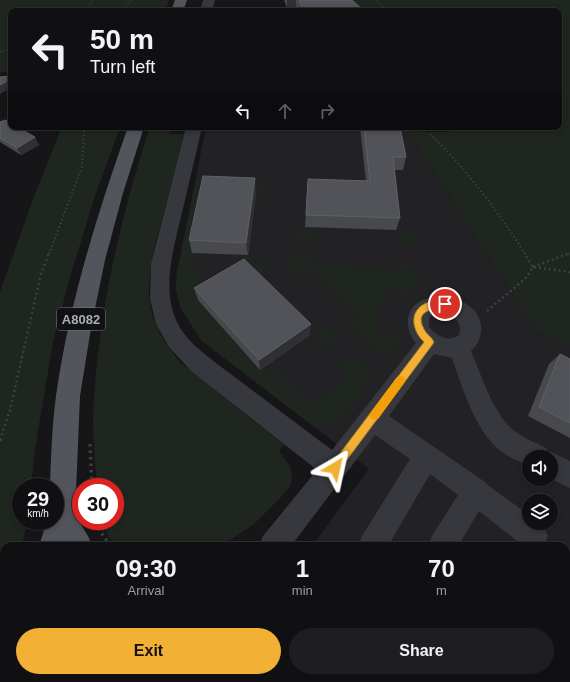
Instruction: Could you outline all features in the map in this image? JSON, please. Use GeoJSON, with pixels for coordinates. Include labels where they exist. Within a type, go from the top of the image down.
{"type":"FeatureCollection","features":[{"type":"Feature","properties":{"kind":"main road","name":"A8082"},"geometry":{"type":"LineString","coordinates":[[62,478],[68,397],[82,313],[96,255],[123,164],[135,130]]}},
{"type":"Feature","properties":{"kind":"main road"},"geometry":{"type":"LineString","coordinates":[[64,524],[75,542]]}},
{"type":"Feature","properties":{"kind":"main road","name":"A8082"},"geometry":{"type":"LineString","coordinates":[[54,542],[57,530]]}},
{"type":"Feature","properties":{"kind":"street"},"geometry":{"type":"LineString","coordinates":[[193,130],[161,264],[159,285],[162,308],[171,331],[186,352],[208,371],[335,468]]}},
{"type":"Feature","properties":{"kind":"street"},"geometry":{"type":"LineString","coordinates":[[445,304],[454,306],[468,317],[472,331],[470,338],[466,343],[459,347],[444,348],[430,342],[421,332],[417,321],[423,309],[429,305],[445,304]]}},
{"type":"Feature","properties":{"kind":"street"},"geometry":{"type":"LineString","coordinates":[[276,542],[335,468],[430,342]]}},
{"type":"Feature","properties":{"kind":"street"},"geometry":{"type":"LineString","coordinates":[[459,347],[469,375],[494,427],[511,442],[525,450]]}},
{"type":"Feature","properties":{"kind":"street"},"geometry":{"type":"LineString","coordinates":[[372,418],[476,491],[534,536],[531,542]]}},
{"type":"Feature","properties":{"kind":"street"},"geometry":{"type":"LineString","coordinates":[[374,542],[427,456]]}},
{"type":"Feature","properties":{"kind":"street"},"geometry":{"type":"LineString","coordinates":[[558,469],[570,475]]}},
{"type":"Feature","properties":{"kind":"street"},"geometry":{"type":"LineString","coordinates":[[444,542],[476,491]]}},
{"type":"Feature","properties":{"kind":"path"},"geometry":{"type":"LineString","coordinates":[[376,0],[383,6],[383,8]]}},
{"type":"Feature","properties":{"kind":"path"},"geometry":{"type":"LineString","coordinates":[[0,441],[10,410],[41,274],[82,167],[85,130]]}},
{"type":"Feature","properties":{"kind":"path"},"geometry":{"type":"LineString","coordinates":[[430,134],[442,144],[485,197],[533,267]]}},
{"type":"Feature","properties":{"kind":"path"},"geometry":{"type":"LineString","coordinates":[[471,324],[525,279],[533,267],[570,253]]}},
{"type":"Feature","properties":{"kind":"path"},"geometry":{"type":"LineString","coordinates":[[533,267],[570,272]]}},
{"type":"Feature","properties":{"kind":"path"},"geometry":{"type":"LineString","coordinates":[[100,530],[107,542]]}},
{"type":"Feature","properties":{"kind":"shaded area"},"geometry":{"type":"Polygon","coordinates":[[[0,0],[169,0],[165,8],[8,8],[8,72],[0,72],[0,0]]]}},
{"type":"Feature","properties":{"kind":"shaded area"},"geometry":{"type":"Polygon","coordinates":[[[345,0],[570,0],[570,346],[536,332],[408,131],[449,132],[449,130],[562,130],[562,8],[350,8],[345,0]]]}},
{"type":"Feature","properties":{"kind":"shaded area"},"geometry":{"type":"Polygon","coordinates":[[[61,130],[119,130],[95,196],[70,277],[53,342],[35,449],[32,478],[12,478],[12,530],[25,530],[23,542],[0,542],[0,292],[33,199],[61,130]]]}},
{"type":"Feature","properties":{"kind":"shaded area"},"geometry":{"type":"Polygon","coordinates":[[[149,130],[170,130],[169,134],[184,134],[154,248],[149,290],[153,317],[165,341],[181,363],[284,445],[279,451],[290,466],[292,479],[291,485],[282,496],[253,525],[226,542],[114,542],[106,530],[124,530],[124,478],[96,478],[93,417],[95,380],[99,344],[111,270],[129,198],[149,130]]]}},
{"type":"Feature","properties":{"kind":"shaded area"},"geometry":{"type":"Polygon","coordinates":[[[205,130],[408,131],[536,332],[570,346],[570,542],[315,542],[369,469],[202,341],[181,309],[176,290],[177,272],[205,130]]]}},
{"type":"Feature","properties":{"kind":"shaded area"},"geometry":{"type":"Polygon","coordinates":[[[196,180],[257,182],[274,186],[262,185],[261,194],[256,194],[256,192],[194,253],[194,255],[197,255],[194,268],[200,282],[205,280],[213,291],[198,300],[264,375],[275,368],[311,406],[349,376],[338,365],[354,359],[363,362],[372,377],[364,378],[364,392],[348,412],[336,423],[321,427],[312,425],[202,341],[181,309],[176,290],[177,272],[196,180]]]}},
{"type":"Feature","properties":{"kind":"shaded area"},"geometry":{"type":"Polygon","coordinates":[[[300,231],[316,232],[315,241],[287,239],[287,236],[300,237],[300,231]]]}},
{"type":"Feature","properties":{"kind":"shaded area"},"geometry":{"type":"Polygon","coordinates":[[[403,232],[415,232],[415,243],[410,245],[399,244],[399,235],[402,235],[403,232]]]}},
{"type":"Feature","properties":{"kind":"shaded area"},"geometry":{"type":"Polygon","coordinates":[[[299,253],[311,253],[311,265],[398,269],[397,262],[415,271],[418,279],[416,285],[403,296],[391,288],[380,304],[378,321],[380,334],[395,333],[399,342],[397,350],[386,357],[348,322],[359,314],[308,269],[297,276],[288,266],[289,260],[299,253]]]}},
{"type":"Feature","properties":{"kind":"shaded area"},"geometry":{"type":"Polygon","coordinates":[[[240,257],[253,257],[253,261],[267,262],[266,269],[255,276],[238,274],[240,257]]]}},
{"type":"Feature","properties":{"kind":"shaded area"},"geometry":{"type":"Polygon","coordinates":[[[325,324],[334,335],[334,341],[324,351],[313,340],[318,337],[313,333],[325,324]]]}},
{"type":"Feature","properties":{"kind":"building"},"geometry":{"type":"Polygon","coordinates":[[[299,0],[352,0],[361,8],[303,8],[299,0]]]}},
{"type":"Feature","properties":{"kind":"building"},"geometry":{"type":"Polygon","coordinates":[[[8,76],[8,81],[0,85],[0,77],[8,76]]]}},
{"type":"Feature","properties":{"kind":"building"},"geometry":{"type":"Polygon","coordinates":[[[5,120],[8,122],[8,130],[22,130],[35,137],[17,148],[0,138],[0,122],[5,120]]]}},
{"type":"Feature","properties":{"kind":"building"},"geometry":{"type":"Polygon","coordinates":[[[364,130],[401,130],[406,157],[393,157],[400,218],[306,215],[308,179],[370,181],[364,130]]]}},
{"type":"Feature","properties":{"kind":"building"},"geometry":{"type":"Polygon","coordinates":[[[203,176],[255,178],[246,243],[189,240],[203,176]]]}},
{"type":"Feature","properties":{"kind":"building"},"geometry":{"type":"Polygon","coordinates":[[[244,259],[311,324],[259,360],[194,288],[244,259]]]}},
{"type":"Feature","properties":{"kind":"building"},"geometry":{"type":"Polygon","coordinates":[[[560,354],[570,359],[570,423],[539,407],[560,354]]]}},
{"type":"Feature","properties":{"kind":"slow traffic"},"geometry":{"type":"LineString","coordinates":[[374,415],[401,380]]}},
{"type":"Feature","properties":{"kind":"route"},"geometry":{"type":"LineString","coordinates":[[335,468],[430,342],[423,336],[417,321],[423,309],[429,305],[445,304]]}}]}
